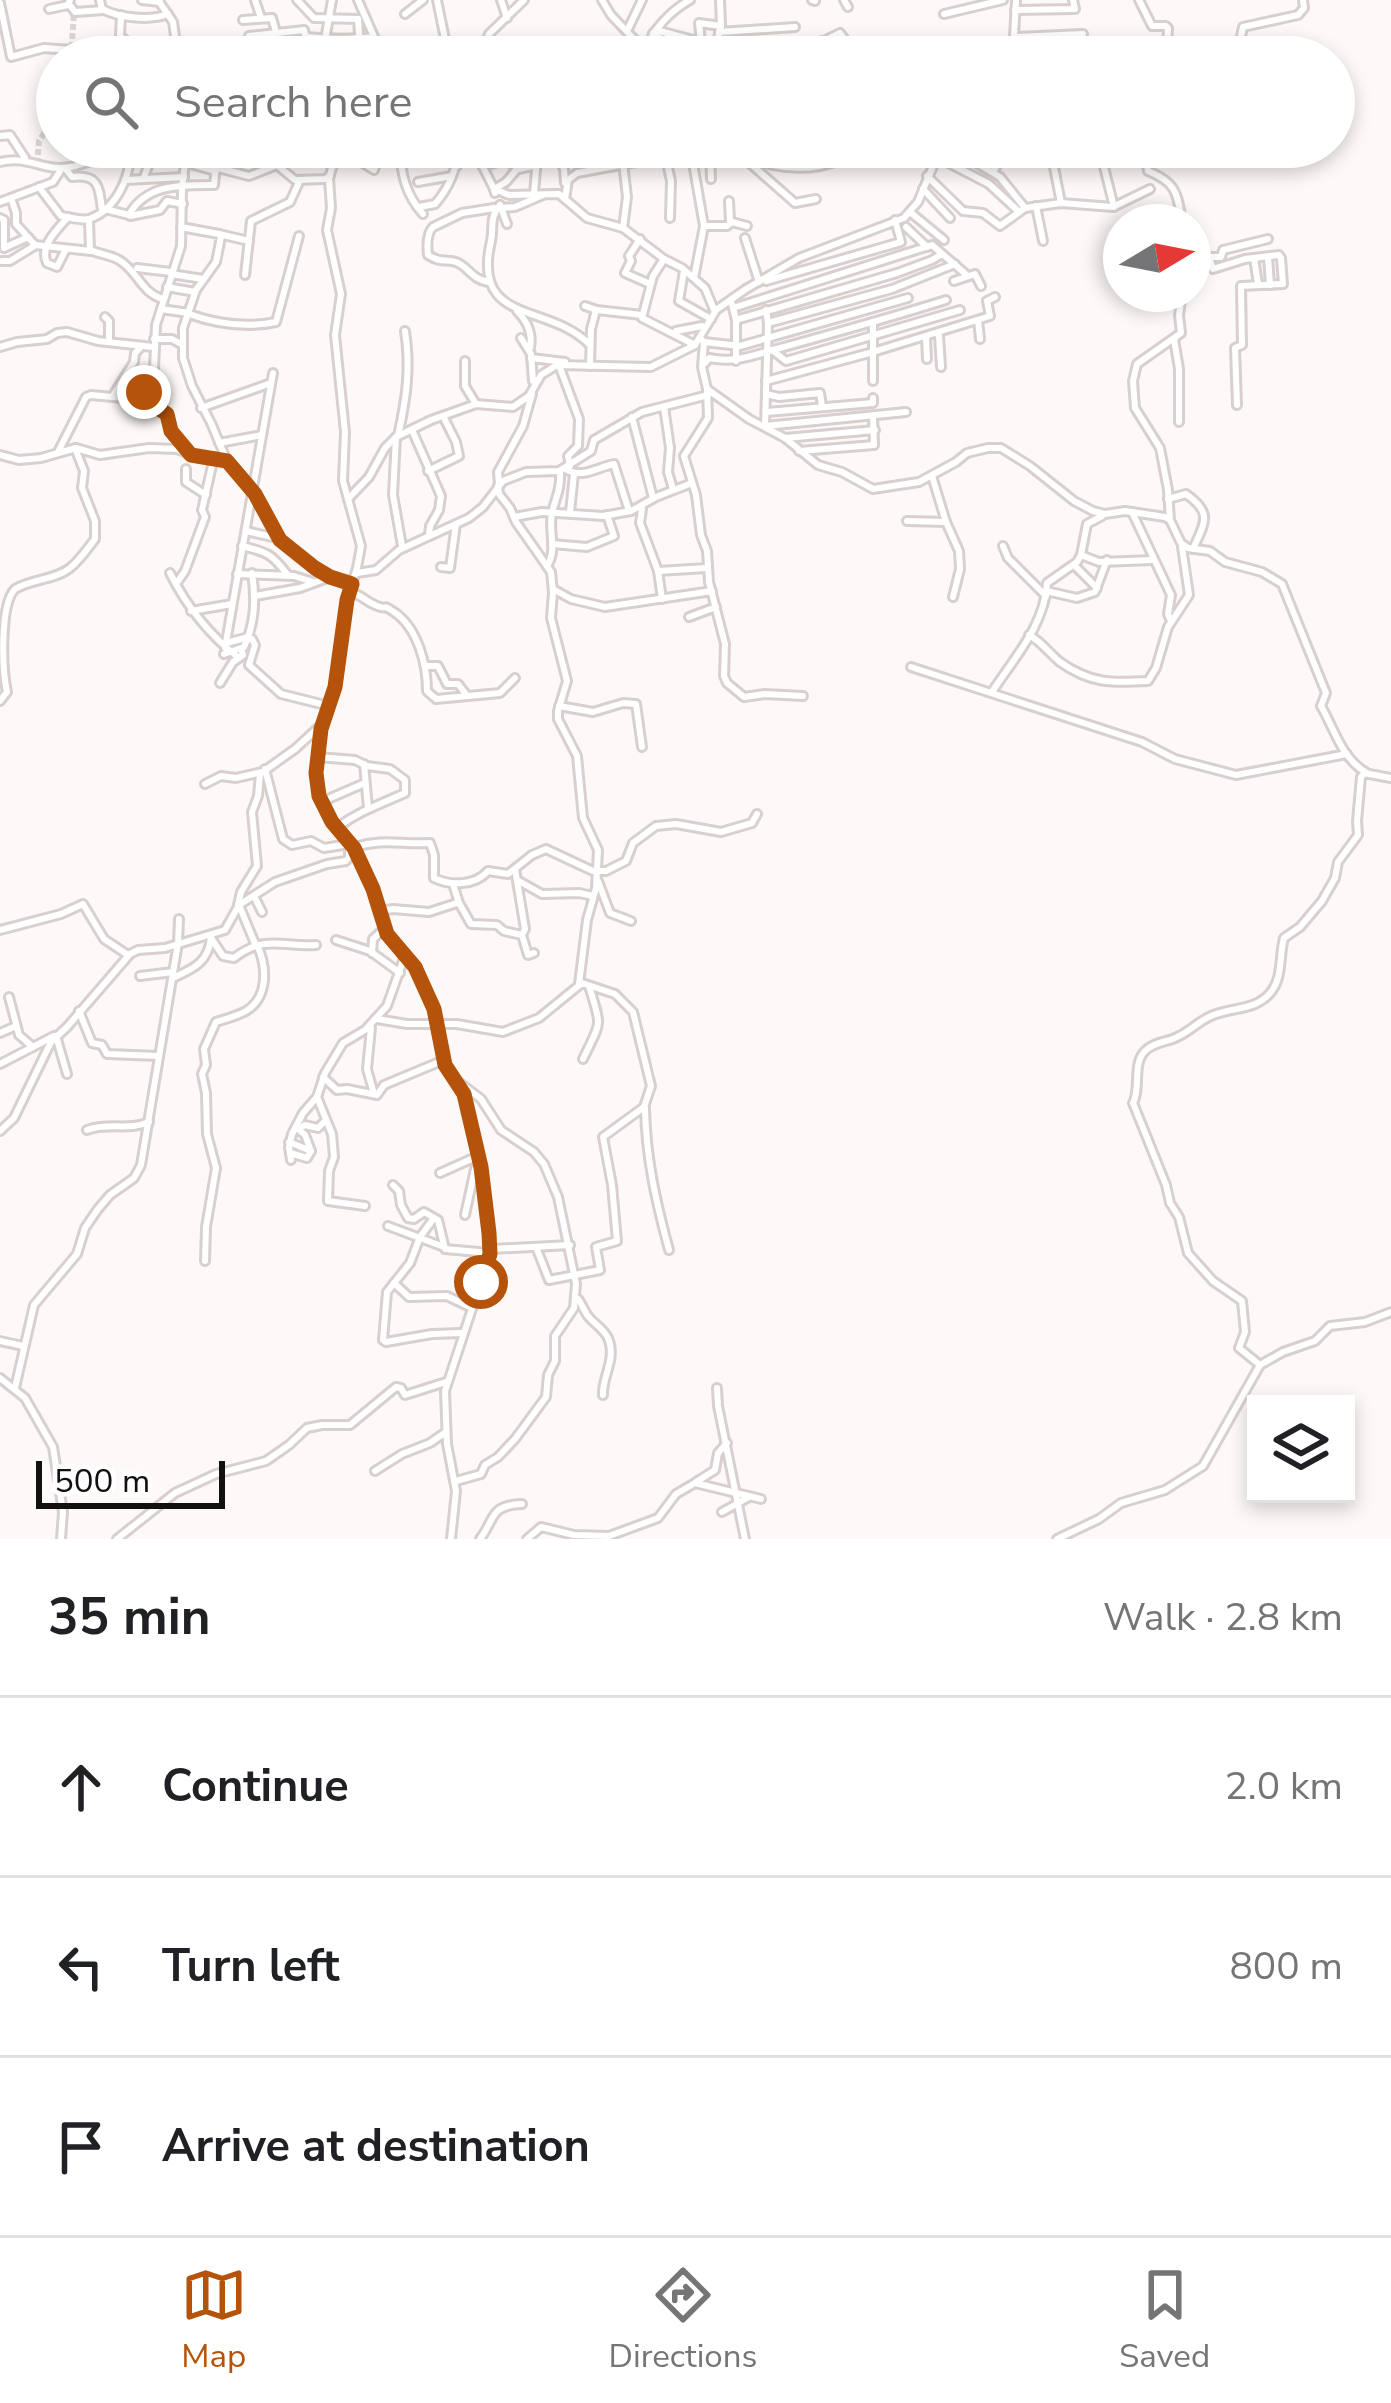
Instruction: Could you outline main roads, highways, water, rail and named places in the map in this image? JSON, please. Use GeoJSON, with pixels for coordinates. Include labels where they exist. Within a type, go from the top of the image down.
{"type":"FeatureCollection","features":[{"type":"Feature","properties":{"kind":"tunnel"},"geometry":{"type":"LineString","coordinates":[[72,36],[74,12]]}}]}
